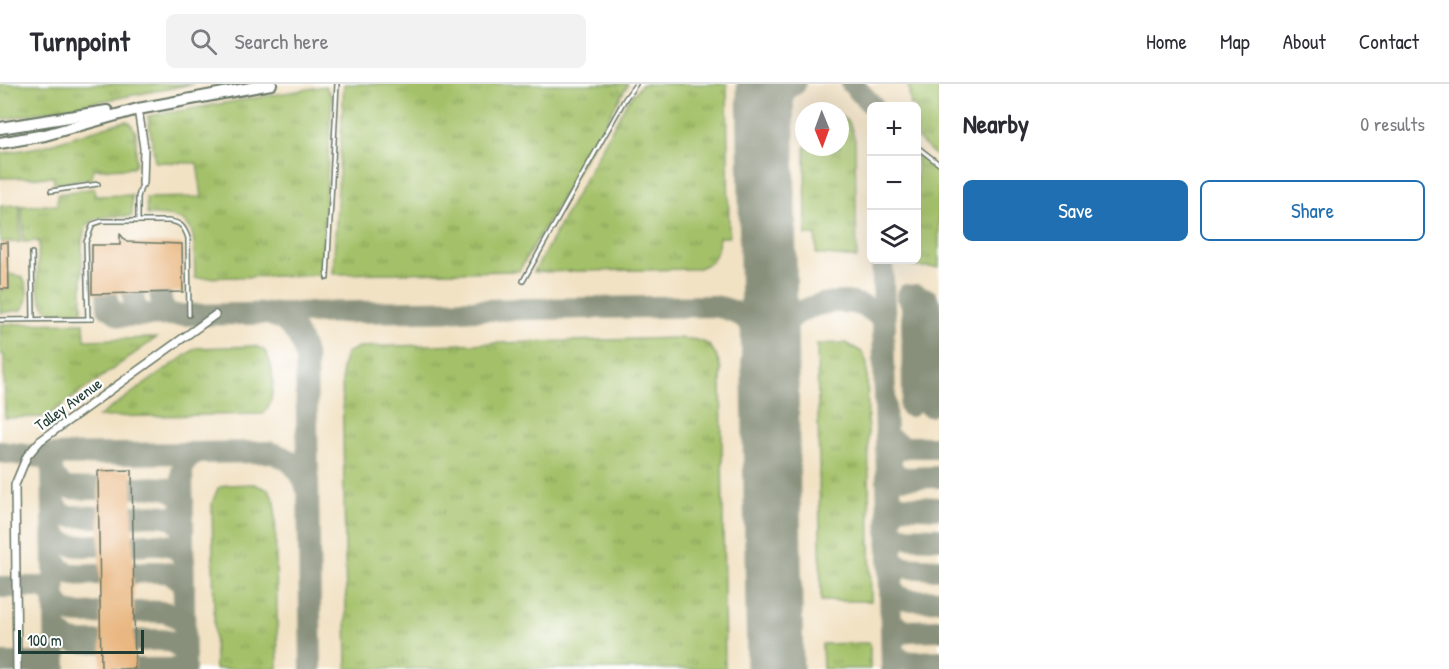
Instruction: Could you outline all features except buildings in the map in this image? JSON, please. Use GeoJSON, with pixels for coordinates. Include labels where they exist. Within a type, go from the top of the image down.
{"type":"FeatureCollection","features":[{"type":"Feature","properties":{"kind":"main road"},"geometry":{"type":"LineString","coordinates":[[0,143],[45,135],[138,109],[271,84]]}},
{"type":"Feature","properties":{"kind":"main road"},"geometry":{"type":"LineString","coordinates":[[0,128],[100,111],[138,109]]}},
{"type":"Feature","properties":{"kind":"street"},"geometry":{"type":"LineString","coordinates":[[138,109],[144,148],[143,183]]}},
{"type":"Feature","properties":{"kind":"street","name":"Talley Avenue"},"geometry":{"type":"LineString","coordinates":[[17,669],[14,497],[21,466],[40,441],[214,315]]}},
{"type":"Feature","properties":{"kind":"lane"},"geometry":{"type":"LineString","coordinates":[[327,278],[338,84]]}},
{"type":"Feature","properties":{"kind":"lane"},"geometry":{"type":"LineString","coordinates":[[523,281],[619,108],[636,84]]}},
{"type":"Feature","properties":{"kind":"lane"},"geometry":{"type":"LineString","coordinates":[[921,150],[939,164]]}},
{"type":"Feature","properties":{"kind":"lane"},"geometry":{"type":"LineString","coordinates":[[138,221],[138,198],[143,183]]}},
{"type":"Feature","properties":{"kind":"lane"},"geometry":{"type":"LineString","coordinates":[[51,191],[98,184]]}},
{"type":"Feature","properties":{"kind":"lane"},"geometry":{"type":"LineString","coordinates":[[0,320],[90,319],[88,231],[93,224],[102,221],[168,220],[178,222],[185,228],[188,238],[189,315]]}},
{"type":"Feature","properties":{"kind":"lane"},"geometry":{"type":"LineString","coordinates":[[32,253],[33,319]]}},
{"type":"Feature","properties":{"kind":"green space"},"geometry":{"type":"Polygon","coordinates":[[[0,84],[193,84],[0,120],[0,84]]]}},
{"type":"Feature","properties":{"kind":"green space"},"geometry":{"type":"Polygon","coordinates":[[[344,84],[628,84],[519,271],[333,274],[344,84]]]}},
{"type":"Feature","properties":{"kind":"green space"},"geometry":{"type":"Polygon","coordinates":[[[642,84],[727,84],[729,237],[719,237],[718,249],[711,262],[695,269],[534,272],[627,102],[642,84]]]}},
{"type":"Feature","properties":{"kind":"green space"},"geometry":{"type":"Polygon","coordinates":[[[908,84],[939,84],[939,159],[921,142],[921,102],[910,102],[908,84]]]}},
{"type":"Feature","properties":{"kind":"green space"},"geometry":{"type":"Polygon","coordinates":[[[325,86],[332,97],[321,275],[195,278],[193,237],[190,229],[177,218],[147,215],[146,198],[202,197],[197,163],[155,162],[148,116],[325,86]]]}},
{"type":"Feature","properties":{"kind":"green space"},"geometry":{"type":"Polygon","coordinates":[[[124,121],[130,122],[136,133],[136,164],[131,168],[93,169],[92,178],[54,184],[54,177],[0,178],[0,154],[44,146],[124,121]]]}},
{"type":"Feature","properties":{"kind":"green space"},"geometry":{"type":"Polygon","coordinates":[[[849,122],[855,139],[857,258],[816,254],[816,235],[806,235],[805,156],[849,156],[849,122]]]}},
{"type":"Feature","properties":{"kind":"green space"},"geometry":{"type":"Polygon","coordinates":[[[921,156],[939,172],[939,267],[915,267],[912,264],[921,264],[921,156]]]}},
{"type":"Feature","properties":{"kind":"green space"},"geometry":{"type":"Polygon","coordinates":[[[94,188],[95,196],[132,195],[132,216],[106,216],[92,221],[87,226],[82,243],[82,311],[51,312],[45,307],[38,290],[39,241],[23,242],[22,206],[57,205],[58,194],[94,188]]]}},
{"type":"Feature","properties":{"kind":"green space"},"geometry":{"type":"Polygon","coordinates":[[[20,205],[20,242],[0,242],[0,206],[20,205]]]}},
{"type":"Feature","properties":{"kind":"green space"},"geometry":{"type":"Polygon","coordinates":[[[9,274],[22,277],[27,289],[27,298],[22,310],[0,313],[0,289],[9,289],[9,274]]]}},
{"type":"Feature","properties":{"kind":"green space"},"geometry":{"type":"Polygon","coordinates":[[[84,323],[85,340],[156,338],[50,414],[42,417],[5,418],[4,355],[0,354],[0,324],[84,323]]]}},
{"type":"Feature","properties":{"kind":"green space"},"geometry":{"type":"Polygon","coordinates":[[[678,338],[707,344],[715,353],[721,369],[725,669],[347,669],[342,368],[346,353],[359,347],[678,338]]]}},
{"type":"Feature","properties":{"kind":"green space"},"geometry":{"type":"Polygon","coordinates":[[[846,343],[862,352],[867,363],[871,601],[821,601],[817,344],[846,343]]]}},
{"type":"Feature","properties":{"kind":"green space"},"geometry":{"type":"Polygon","coordinates":[[[255,346],[264,350],[268,356],[272,373],[271,400],[263,414],[98,417],[196,348],[255,346]]]}},
{"type":"Feature","properties":{"kind":"green space"},"geometry":{"type":"Polygon","coordinates":[[[254,484],[269,490],[275,502],[278,669],[215,669],[212,503],[218,488],[226,485],[254,484]]]}},
{"type":"Feature","properties":{"kind":"green space"},"geometry":{"type":"Polygon","coordinates":[[[870,643],[870,669],[823,669],[822,644],[870,643]]]}},
{"type":"Feature","properties":{"kind":"taxiway"},"geometry":{"type":"LineString","coordinates":[[766,131],[775,104],[783,92],[795,84]]}},
{"type":"Feature","properties":{"kind":"taxiway"},"geometry":{"type":"LineString","coordinates":[[852,84],[869,102]]}},
{"type":"Feature","properties":{"kind":"taxiway"},"geometry":{"type":"LineString","coordinates":[[882,264],[885,327]]}},
{"type":"Feature","properties":{"kind":"taxiway"},"geometry":{"type":"LineString","coordinates":[[133,293],[135,308],[146,315]]}},
{"type":"Feature","properties":{"kind":"taxiway"},"geometry":{"type":"LineString","coordinates":[[160,293],[163,310],[174,315]]}},
{"type":"Feature","properties":{"kind":"taxiway"},"geometry":{"type":"LineString","coordinates":[[107,294],[108,307],[121,316],[712,306],[724,308],[744,317],[757,332],[770,363]]}},
{"type":"Feature","properties":{"kind":"taxiway"},"geometry":{"type":"LineString","coordinates":[[907,295],[912,304],[913,401],[910,406]]}},
{"type":"Feature","properties":{"kind":"taxiway"},"geometry":{"type":"LineString","coordinates":[[916,295],[927,299],[931,307],[933,401],[929,406]]}},
{"type":"Feature","properties":{"kind":"taxiway"},"geometry":{"type":"LineString","coordinates":[[771,363],[776,340],[781,330],[797,313],[809,308],[837,302],[851,303],[875,313],[883,323],[892,669]]}},
{"type":"Feature","properties":{"kind":"taxiway"},"geometry":{"type":"LineString","coordinates":[[267,314],[288,324],[298,336],[306,358],[311,669]]}},
{"type":"Feature","properties":{"kind":"taxiway"},"geometry":{"type":"LineString","coordinates":[[892,440],[905,447],[939,447]]}},
{"type":"Feature","properties":{"kind":"taxiway"},"geometry":{"type":"LineString","coordinates":[[905,447],[895,452],[889,462],[895,474],[905,478],[939,477]]}},
{"type":"Feature","properties":{"kind":"taxiway"},"geometry":{"type":"LineString","coordinates":[[0,452],[50,458],[52,462],[56,669]]}},
{"type":"Feature","properties":{"kind":"taxiway"},"geometry":{"type":"LineString","coordinates":[[42,455],[269,452],[283,457],[294,465],[302,476],[307,490]]}},
{"type":"Feature","properties":{"kind":"taxiway"},"geometry":{"type":"LineString","coordinates":[[185,669],[182,470],[187,459],[198,453]]}},
{"type":"Feature","properties":{"kind":"taxiway"},"geometry":{"type":"LineString","coordinates":[[53,476],[65,488],[98,489]]}},
{"type":"Feature","properties":{"kind":"taxiway"},"geometry":{"type":"LineString","coordinates":[[891,487],[888,494],[898,506],[939,508]]}},
{"type":"Feature","properties":{"kind":"taxiway"},"geometry":{"type":"LineString","coordinates":[[133,488],[168,489],[179,496],[183,503]]}},
{"type":"Feature","properties":{"kind":"taxiway"},"geometry":{"type":"LineString","coordinates":[[54,503],[64,516],[99,517]]}},
{"type":"Feature","properties":{"kind":"taxiway"},"geometry":{"type":"LineString","coordinates":[[133,516],[168,517],[179,524],[183,531]]}},
{"type":"Feature","properties":{"kind":"taxiway"},"geometry":{"type":"LineString","coordinates":[[892,517],[889,525],[899,537],[939,538]]}},
{"type":"Feature","properties":{"kind":"taxiway"},"geometry":{"type":"LineString","coordinates":[[54,530],[57,536],[67,544],[99,545]]}},
{"type":"Feature","properties":{"kind":"taxiway"},"geometry":{"type":"LineString","coordinates":[[133,545],[163,544],[170,546],[181,553],[184,560]]}},
{"type":"Feature","properties":{"kind":"taxiway"},"geometry":{"type":"LineString","coordinates":[[893,547],[890,555],[900,567],[939,569]]}},
{"type":"Feature","properties":{"kind":"taxiway"},"geometry":{"type":"LineString","coordinates":[[55,559],[62,570],[68,573],[100,574]]}},
{"type":"Feature","properties":{"kind":"taxiway"},"geometry":{"type":"LineString","coordinates":[[134,573],[163,572],[170,574],[181,581],[184,588]]}},
{"type":"Feature","properties":{"kind":"taxiway"},"geometry":{"type":"LineString","coordinates":[[893,578],[890,585],[898,596],[904,599],[939,600]]}},
{"type":"Feature","properties":{"kind":"taxiway"},"geometry":{"type":"LineString","coordinates":[[0,587],[45,587],[55,598]]}},
{"type":"Feature","properties":{"kind":"taxiway"},"geometry":{"type":"LineString","coordinates":[[55,598],[58,604],[68,612],[100,613]]}},
{"type":"Feature","properties":{"kind":"taxiway"},"geometry":{"type":"LineString","coordinates":[[135,612],[164,612],[176,617],[185,628]]}},
{"type":"Feature","properties":{"kind":"taxiway"},"geometry":{"type":"LineString","coordinates":[[56,626],[63,637],[74,642],[101,642]]}},
{"type":"Feature","properties":{"kind":"taxiway"},"geometry":{"type":"LineString","coordinates":[[897,626],[909,631],[939,630]]}},
{"type":"Feature","properties":{"kind":"taxiway"},"geometry":{"type":"LineString","coordinates":[[909,631],[895,640],[892,649],[894,653],[908,661],[939,661]]}},
{"type":"Feature","properties":{"kind":"taxiway"},"geometry":{"type":"LineString","coordinates":[[135,641],[164,640],[171,642],[181,649],[185,656]]}},
{"type":"Feature","properties":{"kind":"taxiway"},"geometry":{"type":"LineString","coordinates":[[0,663],[45,663],[56,669]]}},
{"type":"Feature","properties":{"kind":"taxiway"},"geometry":{"type":"LineString","coordinates":[[135,669],[171,669]]}},
{"type":"Feature","properties":{"kind":"runway"},"geometry":{"type":"LineString","coordinates":[[765,84],[775,669]]}}]}
